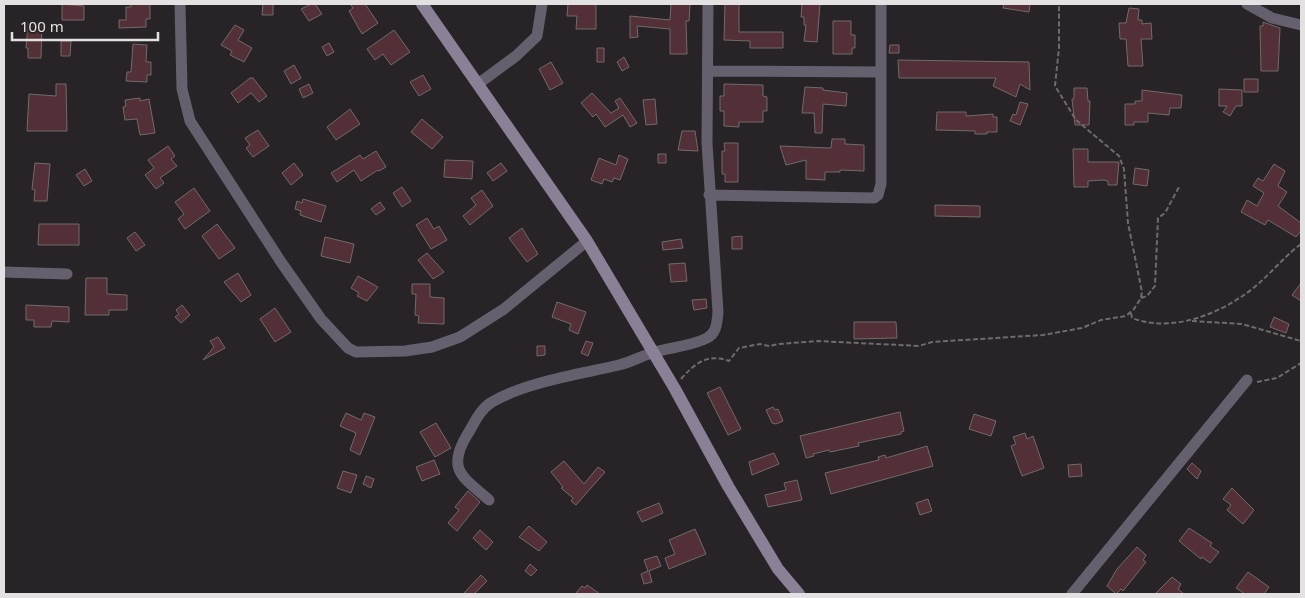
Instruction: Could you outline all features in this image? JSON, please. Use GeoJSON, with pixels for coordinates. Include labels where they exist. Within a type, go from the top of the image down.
{"type":"FeatureCollection","features":[{"type":"Feature","properties":{"kind":"street"},"geometry":{"type":"LineString","coordinates":[[180,4],[182,89],[190,121],[271,247],[321,319],[348,348],[356,352],[405,351],[432,348],[460,337],[504,309],[587,241]]}},
{"type":"Feature","properties":{"kind":"street"},"geometry":{"type":"LineString","coordinates":[[422,4],[587,241],[654,352],[728,486],[773,560],[799,594]]}},
{"type":"Feature","properties":{"kind":"street"},"geometry":{"type":"LineString","coordinates":[[478,84],[516,56],[537,36],[542,4]]}},
{"type":"Feature","properties":{"kind":"street"},"geometry":{"type":"LineString","coordinates":[[489,500],[468,481],[456,464],[460,448],[486,407],[510,394],[569,375],[621,364],[654,352],[708,338],[716,327],[718,312],[709,195],[708,4]]}},
{"type":"Feature","properties":{"kind":"street"},"geometry":{"type":"LineString","coordinates":[[709,195],[874,198],[878,196],[881,184],[881,4]]}},
{"type":"Feature","properties":{"kind":"street"},"geometry":{"type":"LineString","coordinates":[[1247,4],[1272,18],[1301,25]]}},
{"type":"Feature","properties":{"kind":"street"},"geometry":{"type":"LineString","coordinates":[[708,70],[881,72]]}},
{"type":"Feature","properties":{"kind":"street"},"geometry":{"type":"LineString","coordinates":[[4,272],[67,274]]}},
{"type":"Feature","properties":{"kind":"street"},"geometry":{"type":"LineString","coordinates":[[1072,594],[1247,380]]}},
{"type":"Feature","properties":{"kind":"path"},"geometry":{"type":"LineString","coordinates":[[1059,4],[1059,48],[1055,86],[1076,120],[1119,156],[1124,169],[1128,223],[1142,298]]}},
{"type":"Feature","properties":{"kind":"path"},"geometry":{"type":"LineString","coordinates":[[675,389],[691,367],[704,359],[719,357],[729,361],[740,348],[760,344],[769,346],[818,341],[919,346],[932,342],[1058,333],[1082,328],[1101,320],[1126,316],[1155,286],[1158,218],[1165,213],[1179,187]]}},
{"type":"Feature","properties":{"kind":"path"},"geometry":{"type":"LineString","coordinates":[[1190,321],[1244,295],[1301,244]]}},
{"type":"Feature","properties":{"kind":"path"},"geometry":{"type":"LineString","coordinates":[[1131,312],[1132,318],[1145,323],[1166,324],[1190,321],[1242,324],[1301,341]]}},
{"type":"Feature","properties":{"kind":"path"},"geometry":{"type":"LineString","coordinates":[[1247,380],[1260,382],[1277,378],[1301,363]]}},
{"type":"Feature","properties":{"kind":"building"},"geometry":{"type":"Polygon","coordinates":[[[62,4],[84,6],[84,20],[62,20],[62,4]]]}},
{"type":"Feature","properties":{"kind":"building"},"geometry":{"type":"Polygon","coordinates":[[[131,4],[150,4],[150,19],[146,19],[146,27],[119,28],[119,20],[126,20],[126,7],[131,7],[131,4]]]}},
{"type":"Feature","properties":{"kind":"building"},"geometry":{"type":"Polygon","coordinates":[[[263,4],[273,4],[273,15],[262,15],[263,4]]]}},
{"type":"Feature","properties":{"kind":"building"},"geometry":{"type":"Polygon","coordinates":[[[315,4],[322,14],[309,21],[301,9],[315,4]]]}},
{"type":"Feature","properties":{"kind":"building"},"geometry":{"type":"Polygon","coordinates":[[[350,4],[365,4],[378,23],[362,34],[349,11],[353,8],[350,4]]]}},
{"type":"Feature","properties":{"kind":"building"},"geometry":{"type":"Polygon","coordinates":[[[568,4],[596,4],[596,29],[576,29],[577,16],[567,16],[568,4]]]}},
{"type":"Feature","properties":{"kind":"building"},"geometry":{"type":"Polygon","coordinates":[[[671,4],[690,4],[689,21],[686,21],[687,54],[670,54],[670,29],[637,26],[638,37],[630,38],[630,16],[670,20],[671,4]]]}},
{"type":"Feature","properties":{"kind":"building"},"geometry":{"type":"Polygon","coordinates":[[[725,4],[739,4],[739,32],[783,32],[783,48],[750,48],[750,41],[724,40],[725,4]]]}},
{"type":"Feature","properties":{"kind":"building"},"geometry":{"type":"Polygon","coordinates":[[[802,4],[820,4],[817,42],[804,41],[806,25],[804,25],[804,17],[801,17],[802,4]]]}},
{"type":"Feature","properties":{"kind":"building"},"geometry":{"type":"Polygon","coordinates":[[[1004,4],[1030,4],[1029,12],[1003,8],[1004,4]]]}},
{"type":"Feature","properties":{"kind":"building"},"geometry":{"type":"Polygon","coordinates":[[[1129,8],[1139,9],[1138,20],[1142,20],[1142,24],[1151,23],[1152,39],[1141,39],[1143,66],[1128,66],[1126,39],[1120,39],[1119,23],[1126,23],[1129,8]]]}},
{"type":"Feature","properties":{"kind":"building"},"geometry":{"type":"Polygon","coordinates":[[[833,21],[851,21],[851,35],[855,35],[855,48],[852,48],[852,54],[833,54],[833,21]]]}},
{"type":"Feature","properties":{"kind":"building"},"geometry":{"type":"Polygon","coordinates":[[[1263,22],[1280,28],[1278,71],[1261,71],[1260,26],[1263,26],[1263,22]]]}},
{"type":"Feature","properties":{"kind":"building"},"geometry":{"type":"Polygon","coordinates":[[[28,23],[42,23],[41,58],[28,58],[28,48],[26,48],[28,23]]]}},
{"type":"Feature","properties":{"kind":"building"},"geometry":{"type":"Polygon","coordinates":[[[235,25],[244,30],[238,40],[252,48],[244,62],[230,55],[232,51],[221,45],[235,25]]]}},
{"type":"Feature","properties":{"kind":"building"},"geometry":{"type":"Polygon","coordinates":[[[394,30],[410,52],[391,65],[383,54],[375,60],[367,49],[394,30]]]}},
{"type":"Feature","properties":{"kind":"building"},"geometry":{"type":"Polygon","coordinates":[[[61,41],[71,41],[70,56],[61,56],[61,41]]]}},
{"type":"Feature","properties":{"kind":"building"},"geometry":{"type":"Polygon","coordinates":[[[329,43],[334,52],[327,56],[322,47],[329,43]]]}},
{"type":"Feature","properties":{"kind":"building"},"geometry":{"type":"Polygon","coordinates":[[[133,44],[147,45],[146,62],[151,62],[151,75],[147,75],[147,82],[126,81],[127,72],[131,72],[133,44]]]}},
{"type":"Feature","properties":{"kind":"building"},"geometry":{"type":"Polygon","coordinates":[[[890,45],[899,45],[899,53],[889,53],[890,45]]]}},
{"type":"Feature","properties":{"kind":"building"},"geometry":{"type":"Polygon","coordinates":[[[597,48],[604,48],[604,62],[597,62],[597,48]]]}},
{"type":"Feature","properties":{"kind":"building"},"geometry":{"type":"Polygon","coordinates":[[[624,57],[629,67],[622,71],[617,62],[624,57]]]}},
{"type":"Feature","properties":{"kind":"building"},"geometry":{"type":"Polygon","coordinates":[[[898,60],[1029,62],[1030,90],[1020,84],[1016,97],[993,86],[996,78],[899,78],[898,60]]]}},
{"type":"Feature","properties":{"kind":"building"},"geometry":{"type":"Polygon","coordinates":[[[551,62],[563,83],[550,90],[539,69],[551,62]]]}},
{"type":"Feature","properties":{"kind":"building"},"geometry":{"type":"Polygon","coordinates":[[[294,65],[301,78],[291,84],[284,71],[294,65]]]}},
{"type":"Feature","properties":{"kind":"building"},"geometry":{"type":"Polygon","coordinates":[[[423,75],[431,89],[419,96],[410,82],[423,75]]]}},
{"type":"Feature","properties":{"kind":"building"},"geometry":{"type":"Polygon","coordinates":[[[250,78],[253,78],[267,96],[259,102],[251,93],[238,103],[231,93],[250,78]]]}},
{"type":"Feature","properties":{"kind":"building"},"geometry":{"type":"Polygon","coordinates":[[[1244,79],[1258,79],[1258,92],[1244,92],[1244,79]]]}},
{"type":"Feature","properties":{"kind":"building"},"geometry":{"type":"Polygon","coordinates":[[[56,84],[66,84],[67,131],[27,131],[29,94],[56,96],[56,84]]]}},
{"type":"Feature","properties":{"kind":"building"},"geometry":{"type":"Polygon","coordinates":[[[309,84],[313,93],[303,98],[299,89],[309,84]]]}},
{"type":"Feature","properties":{"kind":"building"},"geometry":{"type":"Polygon","coordinates":[[[724,84],[763,85],[763,96],[767,97],[767,111],[763,111],[763,122],[739,122],[739,127],[724,126],[724,111],[720,111],[720,96],[724,96],[724,84]]]}},
{"type":"Feature","properties":{"kind":"building"},"geometry":{"type":"Polygon","coordinates":[[[805,87],[823,88],[823,90],[847,93],[846,106],[823,104],[822,133],[815,133],[814,113],[802,113],[805,87]]]}},
{"type":"Feature","properties":{"kind":"building"},"geometry":{"type":"Polygon","coordinates":[[[1074,88],[1087,88],[1088,101],[1090,101],[1089,125],[1075,125],[1072,99],[1074,99],[1074,88]]]}},
{"type":"Feature","properties":{"kind":"building"},"geometry":{"type":"Polygon","coordinates":[[[1219,89],[1242,90],[1242,106],[1236,106],[1230,116],[1223,112],[1227,106],[1219,106],[1219,89]]]}},
{"type":"Feature","properties":{"kind":"building"},"geometry":{"type":"Polygon","coordinates":[[[1142,90],[1182,95],[1181,108],[1170,108],[1169,115],[1148,113],[1148,122],[1134,122],[1134,125],[1125,125],[1125,104],[1135,104],[1135,101],[1142,101],[1142,90]]]}},
{"type":"Feature","properties":{"kind":"building"},"geometry":{"type":"Polygon","coordinates":[[[592,93],[611,113],[619,108],[615,101],[620,98],[637,123],[630,127],[623,115],[605,127],[596,114],[593,117],[581,103],[592,93]]]}},
{"type":"Feature","properties":{"kind":"building"},"geometry":{"type":"Polygon","coordinates":[[[140,98],[140,101],[149,99],[155,133],[140,135],[137,119],[125,120],[123,107],[126,106],[125,100],[140,98]]]}},
{"type":"Feature","properties":{"kind":"building"},"geometry":{"type":"Polygon","coordinates":[[[655,99],[657,124],[646,125],[643,100],[655,99]]]}},
{"type":"Feature","properties":{"kind":"building"},"geometry":{"type":"Polygon","coordinates":[[[1020,102],[1028,104],[1020,125],[1010,121],[1013,114],[1016,115],[1020,102]]]}},
{"type":"Feature","properties":{"kind":"building"},"geometry":{"type":"Polygon","coordinates":[[[350,109],[360,124],[336,140],[327,127],[350,109]]]}},
{"type":"Feature","properties":{"kind":"building"},"geometry":{"type":"Polygon","coordinates":[[[937,112],[966,112],[966,116],[993,114],[993,117],[997,117],[997,132],[975,134],[975,131],[936,130],[937,112]]]}},
{"type":"Feature","properties":{"kind":"building"},"geometry":{"type":"Polygon","coordinates":[[[422,119],[443,137],[432,149],[411,132],[422,119]]]}},
{"type":"Feature","properties":{"kind":"building"},"geometry":{"type":"Polygon","coordinates":[[[258,130],[269,146],[253,157],[246,148],[250,145],[245,138],[258,130]]]}},
{"type":"Feature","properties":{"kind":"building"},"geometry":{"type":"Polygon","coordinates":[[[682,131],[695,131],[698,151],[678,150],[682,131]]]}},
{"type":"Feature","properties":{"kind":"building"},"geometry":{"type":"Polygon","coordinates":[[[832,139],[845,139],[845,144],[864,145],[864,171],[840,170],[840,172],[825,172],[825,180],[806,179],[806,160],[786,165],[780,146],[831,148],[832,139]]]}},
{"type":"Feature","properties":{"kind":"building"},"geometry":{"type":"Polygon","coordinates":[[[724,143],[738,143],[738,182],[725,182],[725,174],[722,174],[722,151],[725,151],[724,143]]]}},
{"type":"Feature","properties":{"kind":"building"},"geometry":{"type":"Polygon","coordinates":[[[168,146],[175,156],[171,159],[177,166],[160,178],[164,183],[156,189],[145,175],[154,168],[148,160],[168,146]]]}},
{"type":"Feature","properties":{"kind":"building"},"geometry":{"type":"Polygon","coordinates":[[[1073,149],[1088,149],[1088,162],[1119,162],[1117,185],[1108,185],[1108,181],[1103,180],[1088,181],[1088,187],[1074,187],[1073,149]]]}},
{"type":"Feature","properties":{"kind":"building"},"geometry":{"type":"Polygon","coordinates":[[[376,151],[386,167],[361,181],[354,170],[337,182],[331,173],[360,155],[363,159],[376,151]]]}},
{"type":"Feature","properties":{"kind":"building"},"geometry":{"type":"Polygon","coordinates":[[[658,154],[666,154],[666,163],[658,163],[658,154]]]}},
{"type":"Feature","properties":{"kind":"building"},"geometry":{"type":"Polygon","coordinates":[[[619,155],[628,159],[620,180],[614,178],[612,182],[604,179],[602,184],[591,180],[599,158],[616,165],[619,155]]]}},
{"type":"Feature","properties":{"kind":"building"},"geometry":{"type":"Polygon","coordinates":[[[445,160],[473,161],[472,179],[444,177],[445,160]]]}},
{"type":"Feature","properties":{"kind":"building"},"geometry":{"type":"Polygon","coordinates":[[[35,163],[50,164],[47,201],[34,201],[35,190],[32,189],[35,163]]]}},
{"type":"Feature","properties":{"kind":"building"},"geometry":{"type":"Polygon","coordinates":[[[294,163],[303,175],[291,185],[282,173],[294,163]]]}},
{"type":"Feature","properties":{"kind":"building"},"geometry":{"type":"Polygon","coordinates":[[[501,163],[507,171],[493,181],[487,173],[501,163]]]}},
{"type":"Feature","properties":{"kind":"building"},"geometry":{"type":"Polygon","coordinates":[[[1274,164],[1285,171],[1278,186],[1287,192],[1278,206],[1301,223],[1301,231],[1296,237],[1268,220],[1265,225],[1241,212],[1247,200],[1257,206],[1264,193],[1253,186],[1258,178],[1263,181],[1274,164]]]}},
{"type":"Feature","properties":{"kind":"building"},"geometry":{"type":"Polygon","coordinates":[[[1135,168],[1149,170],[1147,186],[1133,184],[1135,168]]]}},
{"type":"Feature","properties":{"kind":"building"},"geometry":{"type":"Polygon","coordinates":[[[85,169],[92,181],[84,186],[76,175],[85,169]]]}},
{"type":"Feature","properties":{"kind":"building"},"geometry":{"type":"Polygon","coordinates":[[[402,187],[411,201],[402,207],[393,193],[402,187]]]}},
{"type":"Feature","properties":{"kind":"building"},"geometry":{"type":"Polygon","coordinates":[[[194,188],[210,211],[185,229],[178,219],[184,214],[175,202],[194,188]]]}},
{"type":"Feature","properties":{"kind":"building"},"geometry":{"type":"Polygon","coordinates":[[[482,190],[493,206],[470,225],[463,216],[476,205],[471,198],[482,190]]]}},
{"type":"Feature","properties":{"kind":"building"},"geometry":{"type":"Polygon","coordinates":[[[303,199],[326,206],[321,222],[300,215],[301,211],[295,209],[297,201],[302,203],[303,199]]]}},
{"type":"Feature","properties":{"kind":"building"},"geometry":{"type":"Polygon","coordinates":[[[380,202],[385,209],[376,215],[371,209],[380,202]]]}},
{"type":"Feature","properties":{"kind":"building"},"geometry":{"type":"Polygon","coordinates":[[[935,205],[980,206],[980,217],[935,216],[935,205]]]}},
{"type":"Feature","properties":{"kind":"building"},"geometry":{"type":"Polygon","coordinates":[[[427,218],[434,229],[439,226],[447,240],[431,249],[416,225],[427,218]]]}},
{"type":"Feature","properties":{"kind":"building"},"geometry":{"type":"Polygon","coordinates":[[[39,224],[79,224],[79,245],[38,245],[39,224]]]}},
{"type":"Feature","properties":{"kind":"building"},"geometry":{"type":"Polygon","coordinates":[[[217,224],[235,248],[219,259],[202,236],[217,224]]]}},
{"type":"Feature","properties":{"kind":"building"},"geometry":{"type":"Polygon","coordinates":[[[522,228],[538,254],[527,262],[509,238],[522,228]]]}},
{"type":"Feature","properties":{"kind":"building"},"geometry":{"type":"Polygon","coordinates":[[[135,232],[145,245],[136,251],[127,238],[135,232]]]}},
{"type":"Feature","properties":{"kind":"building"},"geometry":{"type":"Polygon","coordinates":[[[742,236],[742,249],[732,249],[732,237],[742,236]]]}},
{"type":"Feature","properties":{"kind":"building"},"geometry":{"type":"Polygon","coordinates":[[[325,237],[354,244],[350,263],[321,256],[325,237]]]}},
{"type":"Feature","properties":{"kind":"building"},"geometry":{"type":"Polygon","coordinates":[[[681,239],[683,248],[663,250],[662,242],[681,239]]]}},
{"type":"Feature","properties":{"kind":"building"},"geometry":{"type":"Polygon","coordinates":[[[427,253],[444,272],[433,279],[418,260],[427,253]]]}},
{"type":"Feature","properties":{"kind":"building"},"geometry":{"type":"Polygon","coordinates":[[[685,263],[687,281],[671,282],[669,264],[685,263]]]}},
{"type":"Feature","properties":{"kind":"building"},"geometry":{"type":"Polygon","coordinates":[[[238,273],[251,295],[241,302],[224,282],[238,273]]]}},
{"type":"Feature","properties":{"kind":"building"},"geometry":{"type":"Polygon","coordinates":[[[358,276],[378,287],[367,301],[357,296],[359,293],[351,288],[358,276]]]}},
{"type":"Feature","properties":{"kind":"building"},"geometry":{"type":"Polygon","coordinates":[[[86,278],[107,278],[107,294],[127,295],[127,310],[109,310],[109,315],[85,315],[86,278]]]}},
{"type":"Feature","properties":{"kind":"building"},"geometry":{"type":"Polygon","coordinates":[[[1301,283],[1301,301],[1292,295],[1301,283]]]}},
{"type":"Feature","properties":{"kind":"building"},"geometry":{"type":"Polygon","coordinates":[[[412,284],[430,284],[430,297],[444,298],[444,324],[418,323],[419,316],[415,315],[416,294],[412,294],[412,284]]]}},
{"type":"Feature","properties":{"kind":"building"},"geometry":{"type":"Polygon","coordinates":[[[706,299],[707,308],[694,310],[692,300],[706,299]]]}},
{"type":"Feature","properties":{"kind":"building"},"geometry":{"type":"Polygon","coordinates":[[[557,302],[586,312],[578,334],[569,330],[571,324],[552,317],[557,302]]]}},
{"type":"Feature","properties":{"kind":"building"},"geometry":{"type":"Polygon","coordinates":[[[26,305],[69,307],[69,322],[52,321],[51,327],[34,327],[34,320],[26,320],[26,305]]]}},
{"type":"Feature","properties":{"kind":"building"},"geometry":{"type":"Polygon","coordinates":[[[182,305],[190,315],[181,323],[175,317],[179,314],[176,310],[182,305]]]}},
{"type":"Feature","properties":{"kind":"building"},"geometry":{"type":"Polygon","coordinates":[[[275,308],[291,332],[275,342],[260,319],[275,308]]]}},
{"type":"Feature","properties":{"kind":"building"},"geometry":{"type":"Polygon","coordinates":[[[1274,317],[1289,324],[1286,333],[1270,327],[1274,317]]]}},
{"type":"Feature","properties":{"kind":"building"},"geometry":{"type":"Polygon","coordinates":[[[854,322],[896,322],[897,338],[854,339],[854,322]]]}},
{"type":"Feature","properties":{"kind":"building"},"geometry":{"type":"Polygon","coordinates":[[[218,337],[225,348],[203,360],[214,347],[210,341],[218,337]]]}},
{"type":"Feature","properties":{"kind":"building"},"geometry":{"type":"Polygon","coordinates":[[[586,341],[593,343],[588,356],[581,353],[586,341]]]}},
{"type":"Feature","properties":{"kind":"building"},"geometry":{"type":"Polygon","coordinates":[[[537,346],[545,346],[545,355],[537,356],[537,346]]]}},
{"type":"Feature","properties":{"kind":"building"},"geometry":{"type":"Polygon","coordinates":[[[720,387],[741,429],[728,435],[707,393],[720,387]]]}},
{"type":"Feature","properties":{"kind":"building"},"geometry":{"type":"Polygon","coordinates":[[[773,407],[775,410],[778,409],[783,421],[776,424],[772,423],[766,410],[773,407]]]}},
{"type":"Feature","properties":{"kind":"building"},"geometry":{"type":"Polygon","coordinates":[[[900,412],[904,431],[901,434],[858,443],[859,446],[813,454],[814,456],[806,458],[800,436],[900,412]]]}},
{"type":"Feature","properties":{"kind":"building"},"geometry":{"type":"Polygon","coordinates":[[[346,413],[361,420],[364,413],[375,417],[360,455],[350,450],[356,433],[340,426],[346,413]]]}},
{"type":"Feature","properties":{"kind":"building"},"geometry":{"type":"Polygon","coordinates":[[[974,414],[996,421],[991,436],[969,429],[974,414]]]}},
{"type":"Feature","properties":{"kind":"building"},"geometry":{"type":"Polygon","coordinates":[[[436,423],[451,448],[435,457],[420,432],[436,423]]]}},
{"type":"Feature","properties":{"kind":"building"},"geometry":{"type":"Polygon","coordinates":[[[1025,433],[1027,439],[1033,436],[1044,468],[1022,476],[1011,446],[1016,444],[1013,437],[1025,433]]]}},
{"type":"Feature","properties":{"kind":"building"},"geometry":{"type":"Polygon","coordinates":[[[927,446],[933,466],[831,494],[825,473],[879,460],[878,457],[885,455],[886,458],[927,446]]]}},
{"type":"Feature","properties":{"kind":"building"},"geometry":{"type":"Polygon","coordinates":[[[774,453],[779,464],[752,475],[749,462],[774,453]]]}},
{"type":"Feature","properties":{"kind":"building"},"geometry":{"type":"Polygon","coordinates":[[[434,460],[440,474],[422,481],[416,467],[434,460]]]}},
{"type":"Feature","properties":{"kind":"building"},"geometry":{"type":"Polygon","coordinates":[[[564,461],[584,484],[598,467],[605,472],[576,505],[571,501],[573,498],[561,488],[563,487],[551,472],[564,461]]]}},
{"type":"Feature","properties":{"kind":"building"},"geometry":{"type":"Polygon","coordinates":[[[1192,463],[1201,471],[1197,479],[1187,469],[1192,463]]]}},
{"type":"Feature","properties":{"kind":"building"},"geometry":{"type":"Polygon","coordinates":[[[1081,464],[1082,476],[1069,477],[1068,465],[1081,464]]]}},
{"type":"Feature","properties":{"kind":"building"},"geometry":{"type":"Polygon","coordinates":[[[343,471],[357,475],[351,493],[337,488],[343,471]]]}},
{"type":"Feature","properties":{"kind":"building"},"geometry":{"type":"Polygon","coordinates":[[[366,476],[374,479],[371,488],[363,484],[366,476]]]}},
{"type":"Feature","properties":{"kind":"building"},"geometry":{"type":"Polygon","coordinates":[[[797,480],[802,500],[768,507],[765,495],[786,490],[784,483],[797,480]]]}},
{"type":"Feature","properties":{"kind":"building"},"geometry":{"type":"Polygon","coordinates":[[[1232,488],[1254,510],[1243,524],[1227,510],[1231,505],[1223,499],[1232,488]]]}},
{"type":"Feature","properties":{"kind":"building"},"geometry":{"type":"Polygon","coordinates":[[[468,491],[480,502],[457,531],[448,523],[459,510],[455,507],[468,491]]]}},
{"type":"Feature","properties":{"kind":"building"},"geometry":{"type":"Polygon","coordinates":[[[928,499],[932,511],[920,515],[916,503],[928,499]]]}},
{"type":"Feature","properties":{"kind":"building"},"geometry":{"type":"Polygon","coordinates":[[[659,503],[663,513],[642,522],[637,512],[659,503]]]}},
{"type":"Feature","properties":{"kind":"building"},"geometry":{"type":"Polygon","coordinates":[[[529,526],[547,542],[539,551],[519,537],[529,526]]]}},
{"type":"Feature","properties":{"kind":"building"},"geometry":{"type":"Polygon","coordinates":[[[1189,528],[1212,543],[1210,546],[1219,552],[1210,563],[1202,557],[1201,559],[1179,541],[1189,528]]]}},
{"type":"Feature","properties":{"kind":"building"},"geometry":{"type":"Polygon","coordinates":[[[695,529],[706,554],[669,569],[665,558],[675,554],[669,540],[695,529]]]}},
{"type":"Feature","properties":{"kind":"building"},"geometry":{"type":"Polygon","coordinates":[[[480,530],[493,542],[486,550],[473,538],[480,530]]]}},
{"type":"Feature","properties":{"kind":"building"},"geometry":{"type":"Polygon","coordinates":[[[1137,547],[1146,555],[1143,560],[1146,562],[1123,591],[1121,589],[1116,594],[1107,586],[1117,569],[1137,547]]]}},
{"type":"Feature","properties":{"kind":"building"},"geometry":{"type":"Polygon","coordinates":[[[657,556],[661,566],[649,571],[652,582],[644,584],[641,574],[648,571],[644,560],[657,556]]]}},
{"type":"Feature","properties":{"kind":"building"},"geometry":{"type":"Polygon","coordinates":[[[530,564],[537,570],[531,576],[525,571],[530,564]]]}},
{"type":"Feature","properties":{"kind":"building"},"geometry":{"type":"Polygon","coordinates":[[[1248,572],[1269,587],[1264,594],[1245,594],[1236,588],[1248,572]]]}},
{"type":"Feature","properties":{"kind":"building"},"geometry":{"type":"Polygon","coordinates":[[[481,575],[487,581],[474,594],[463,594],[481,575]]]}},
{"type":"Feature","properties":{"kind":"building"},"geometry":{"type":"Polygon","coordinates":[[[1172,577],[1181,584],[1178,589],[1184,594],[1155,594],[1172,577]]]}},
{"type":"Feature","properties":{"kind":"building"},"geometry":{"type":"Polygon","coordinates":[[[587,585],[600,594],[575,594],[582,586],[585,588],[587,585]]]}}]}
